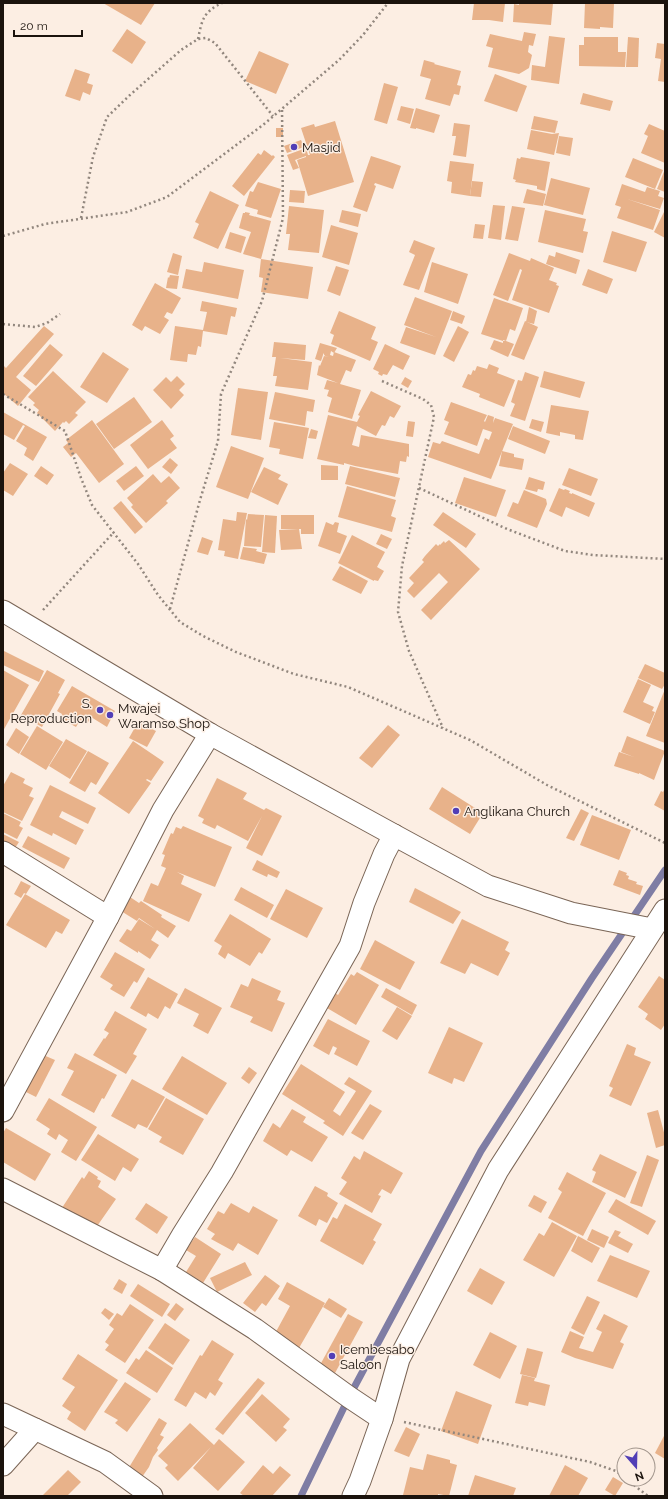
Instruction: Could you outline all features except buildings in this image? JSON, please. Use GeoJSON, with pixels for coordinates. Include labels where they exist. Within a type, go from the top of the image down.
{"type":"FeatureCollection","features":[{"type":"Feature","properties":{"kind":"street"},"geometry":{"type":"LineString","coordinates":[[3,611],[210,734],[488,886],[571,913],[652,929]]}},
{"type":"Feature","properties":{"kind":"street"},"geometry":{"type":"LineString","coordinates":[[3,1111],[108,917],[163,810],[210,734]]}},
{"type":"Feature","properties":{"kind":"street"},"geometry":{"type":"LineString","coordinates":[[162,1270],[182,1234],[222,1172],[350,946],[364,903],[384,854],[394,835]]}},
{"type":"Feature","properties":{"kind":"street"},"geometry":{"type":"LineString","coordinates":[[3,852],[108,917]]}},
{"type":"Feature","properties":{"kind":"street"},"geometry":{"type":"LineString","coordinates":[[353,1496],[360,1481],[382,1419],[399,1359],[498,1170],[665,910]]}},
{"type":"Feature","properties":{"kind":"street"},"geometry":{"type":"LineString","coordinates":[[3,1189],[162,1270],[255,1329],[382,1419]]}},
{"type":"Feature","properties":{"kind":"street"},"geometry":{"type":"LineString","coordinates":[[3,1414],[105,1462],[152,1496]]}},
{"type":"Feature","properties":{"kind":"street"},"geometry":{"type":"LineString","coordinates":[[3,1465],[35,1429]]}},
{"type":"Feature","properties":{"kind":"path"},"geometry":{"type":"LineString","coordinates":[[198,39],[202,19],[213,7],[222,3]]}},
{"type":"Feature","properties":{"kind":"path"},"geometry":{"type":"LineString","coordinates":[[3,236],[45,224],[127,212],[168,197],[273,116],[339,60],[363,35],[388,3]]}},
{"type":"Feature","properties":{"kind":"path"},"geometry":{"type":"LineString","coordinates":[[81,218],[93,157],[107,117],[181,50],[198,39],[206,38],[215,43],[273,116]]}},
{"type":"Feature","properties":{"kind":"path"},"geometry":{"type":"LineString","coordinates":[[170,610],[218,441],[221,394],[262,301],[283,218],[282,108]]}},
{"type":"Feature","properties":{"kind":"path"},"geometry":{"type":"LineString","coordinates":[[3,324],[35,327],[47,323],[60,314]]}},
{"type":"Feature","properties":{"kind":"path"},"geometry":{"type":"LineString","coordinates":[[382,381],[424,399],[431,405],[434,417],[402,566],[398,612],[409,651],[443,728]]}},
{"type":"Feature","properties":{"kind":"path"},"geometry":{"type":"LineString","coordinates":[[3,394],[65,431],[92,505],[114,532],[158,595],[180,622],[236,652],[294,674],[348,687],[470,740],[547,785],[665,843]]}},
{"type":"Feature","properties":{"kind":"path"},"geometry":{"type":"LineString","coordinates":[[419,488],[507,529],[565,551],[593,555],[665,559]]}},
{"type":"Feature","properties":{"kind":"path"},"geometry":{"type":"LineString","coordinates":[[28,626],[114,532]]}},
{"type":"Feature","properties":{"kind":"path"},"geometry":{"type":"LineString","coordinates":[[382,1419],[410,1423],[590,1462],[616,1471]]}},
{"type":"Feature","properties":{"kind":"path"},"geometry":{"type":"LineString","coordinates":[[636,1487],[648,1496]]}},
{"type":"Feature","properties":{"kind":"waterway"},"geometry":{"type":"LineString","coordinates":[[301,1496],[349,1397],[481,1151],[592,978],[665,870]]}},
{"type":"Feature","properties":{"kind":"place","name":"Masjid"},"geometry":{"type":"Point","coordinates":[294,147]}},
{"type":"Feature","properties":{"kind":"place","name":"S. Reproduction"},"geometry":{"type":"Point","coordinates":[100,710]}},
{"type":"Feature","properties":{"kind":"place","name":"Mwajei Waramso Shop"},"geometry":{"type":"Point","coordinates":[110,715]}},
{"type":"Feature","properties":{"kind":"place","name":"Anglikana Church"},"geometry":{"type":"Point","coordinates":[456,811]}},
{"type":"Feature","properties":{"kind":"place","name":"Icembesabo Saloon"},"geometry":{"type":"Point","coordinates":[332,1356]}}]}
